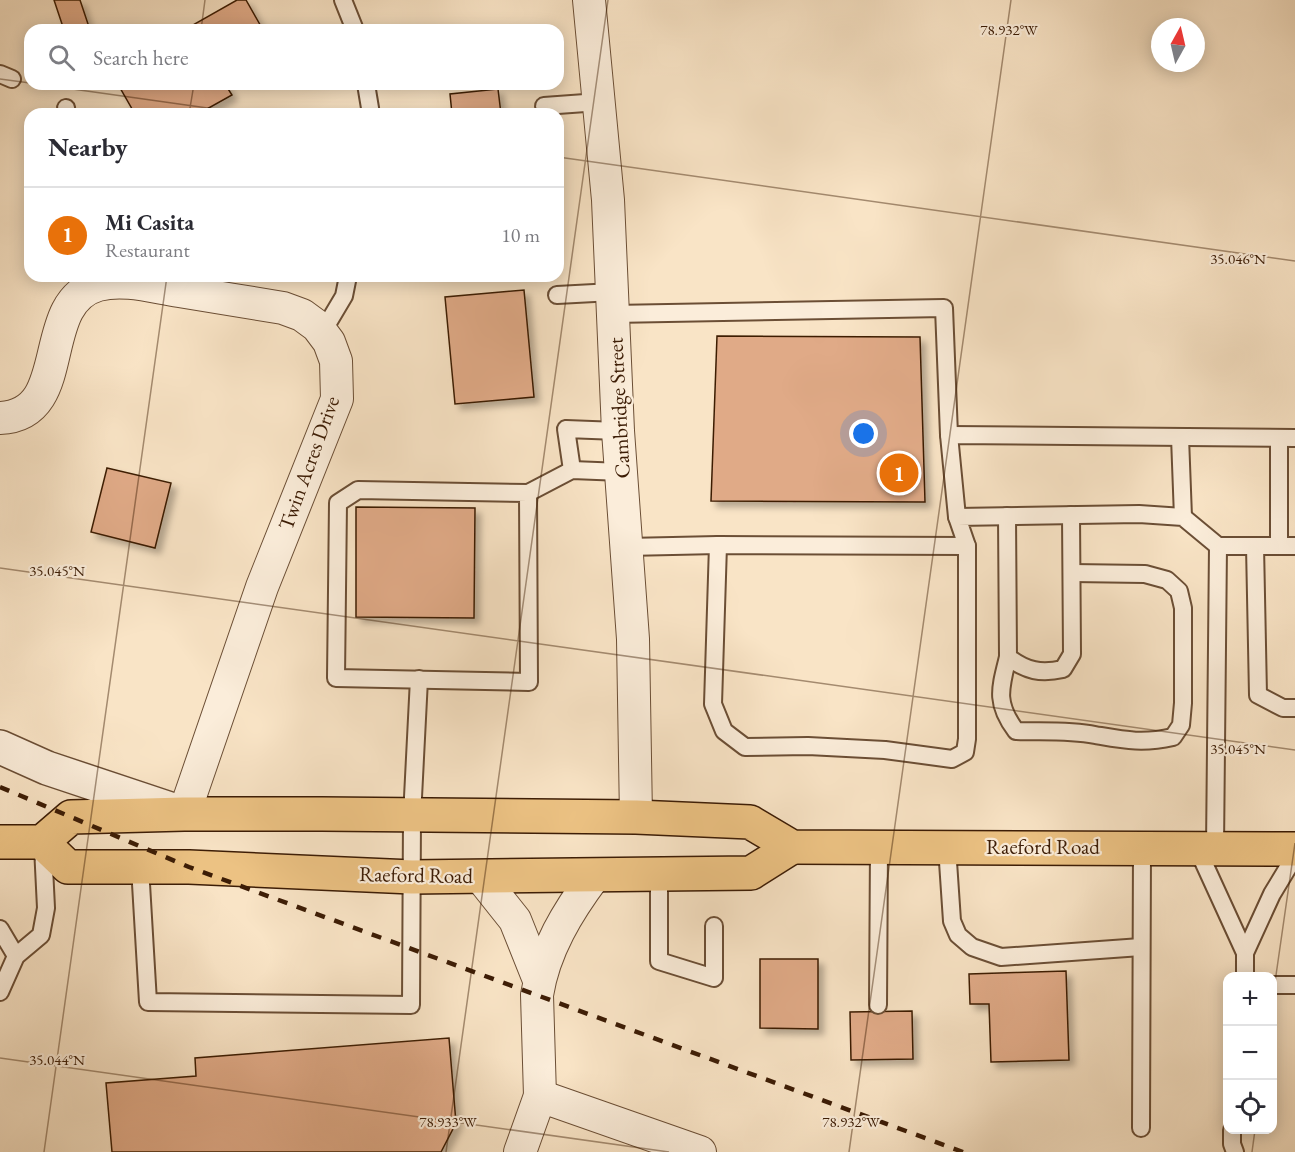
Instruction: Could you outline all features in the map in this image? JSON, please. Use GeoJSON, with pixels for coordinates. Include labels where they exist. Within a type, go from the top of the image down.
{"type":"FeatureCollection","features":[{"type":"Feature","properties":{"kind":"main road"},"geometry":{"type":"LineString","coordinates":[[0,842],[42,842],[71,817],[184,814],[636,817],[750,822],[792,847]]}},
{"type":"Feature","properties":{"kind":"main road","name":"Raeford Road"},"geometry":{"type":"LineString","coordinates":[[42,842],[68,867],[140,867],[412,877],[751,873],[792,847],[1295,849]]}},
{"type":"Feature","properties":{"kind":"street","name":"Cambridge Street"},"geometry":{"type":"LineString","coordinates":[[590,0],[613,303],[618,431],[633,639],[636,817]]}},
{"type":"Feature","properties":{"kind":"street","name":"Twin Acres Drive"},"geometry":{"type":"LineString","coordinates":[[0,418],[23,411],[38,399],[48,381],[60,328],[67,310],[80,295],[97,285],[110,282]]}},
{"type":"Feature","properties":{"kind":"street","name":"Twin Acres Drive"},"geometry":{"type":"LineString","coordinates":[[140,282],[283,308],[302,315],[322,333],[336,361],[337,399],[262,587],[184,814]]}},
{"type":"Feature","properties":{"kind":"street"},"geometry":{"type":"LineString","coordinates":[[0,747],[47,768],[184,814]]}},
{"type":"Feature","properties":{"kind":"street"},"geometry":{"type":"LineString","coordinates":[[520,1152],[540,1096],[537,995],[539,980],[557,932],[595,875]]}},
{"type":"Feature","properties":{"kind":"street"},"geometry":{"type":"LineString","coordinates":[[480,876],[515,920],[539,980]]}},
{"type":"Feature","properties":{"kind":"street"},"geometry":{"type":"LineString","coordinates":[[540,1096],[700,1152]]}},
{"type":"Feature","properties":{"kind":"lane"},"geometry":{"type":"LineString","coordinates":[[343,0],[353,24]]}},
{"type":"Feature","properties":{"kind":"lane"},"geometry":{"type":"LineString","coordinates":[[367,90],[370,108]]}},
{"type":"Feature","properties":{"kind":"lane"},"geometry":{"type":"LineString","coordinates":[[544,106],[599,102]]}},
{"type":"Feature","properties":{"kind":"lane"},"geometry":{"type":"LineString","coordinates":[[322,333],[344,296],[347,282]]}},
{"type":"Feature","properties":{"kind":"lane"},"geometry":{"type":"LineString","coordinates":[[557,295],[613,303],[944,308],[949,435],[957,517],[967,546],[967,739],[965,752],[952,759],[885,750],[808,746],[745,747],[724,731],[713,704],[718,544]]}},
{"type":"Feature","properties":{"kind":"lane"},"geometry":{"type":"LineString","coordinates":[[572,470],[566,429],[618,431]]}},
{"type":"Feature","properties":{"kind":"lane"},"geometry":{"type":"LineString","coordinates":[[949,435],[1287,438],[1287,546],[1218,546],[1183,517],[1071,515],[957,517]]}},
{"type":"Feature","properties":{"kind":"lane"},"geometry":{"type":"LineString","coordinates":[[1180,437],[1183,517]]}},
{"type":"Feature","properties":{"kind":"lane"},"geometry":{"type":"LineString","coordinates":[[528,493],[529,682],[336,678],[338,503],[358,490],[528,493],[572,470],[622,472]]}},
{"type":"Feature","properties":{"kind":"lane"},"geometry":{"type":"LineString","coordinates":[[1008,657],[1021,667],[1045,673],[1063,669],[1072,654],[1071,515]]}},
{"type":"Feature","properties":{"kind":"lane"},"geometry":{"type":"LineString","coordinates":[[1008,516],[1008,657],[999,690],[1003,714],[1016,731],[1094,734],[1120,741],[1153,742],[1173,737],[1181,725],[1182,703],[1183,608],[1179,591],[1167,580],[1146,574],[1072,573]]}},
{"type":"Feature","properties":{"kind":"lane"},"geometry":{"type":"LineString","coordinates":[[627,547],[718,544],[967,546]]}},
{"type":"Feature","properties":{"kind":"lane"},"geometry":{"type":"LineString","coordinates":[[1218,546],[1206,848],[1245,953],[1245,972]]}},
{"type":"Feature","properties":{"kind":"lane"},"geometry":{"type":"LineString","coordinates":[[1255,546],[1258,695],[1283,708],[1295,708]]}},
{"type":"Feature","properties":{"kind":"lane"},"geometry":{"type":"LineString","coordinates":[[140,867],[148,1002],[411,1005],[412,817],[418,679]]}},
{"type":"Feature","properties":{"kind":"lane"},"geometry":{"type":"LineString","coordinates":[[0,992],[16,956],[41,935],[46,908],[42,842]]}},
{"type":"Feature","properties":{"kind":"lane"},"geometry":{"type":"LineString","coordinates":[[878,1005],[879,847]]}},
{"type":"Feature","properties":{"kind":"lane"},"geometry":{"type":"LineString","coordinates":[[947,847],[952,921],[958,935],[972,947],[1001,957],[1141,947]]}},
{"type":"Feature","properties":{"kind":"lane"},"geometry":{"type":"LineString","coordinates":[[1140,1128],[1142,848]]}},
{"type":"Feature","properties":{"kind":"lane"},"geometry":{"type":"LineString","coordinates":[[1245,953],[1272,894],[1295,856]]}},
{"type":"Feature","properties":{"kind":"lane"},"geometry":{"type":"LineString","coordinates":[[659,874],[659,961],[714,978],[714,926]]}},
{"type":"Feature","properties":{"kind":"lane"},"geometry":{"type":"LineString","coordinates":[[0,929],[16,956]]}},
{"type":"Feature","properties":{"kind":"lane"},"geometry":{"type":"LineString","coordinates":[[1277,985],[1295,985]]}},
{"type":"Feature","properties":{"kind":"lane"},"geometry":{"type":"LineString","coordinates":[[1232,1134],[1235,1152]]}},
{"type":"Feature","properties":{"kind":"building"},"geometry":{"type":"Polygon","coordinates":[[[54,0],[80,0],[88,24],[62,24],[54,0]]]}},
{"type":"Feature","properties":{"kind":"building"},"geometry":{"type":"Polygon","coordinates":[[[237,0],[246,0],[260,24],[195,24],[237,0]]]}},
{"type":"Feature","properties":{"kind":"building"},"geometry":{"type":"Polygon","coordinates":[[[121,90],[229,90],[232,95],[209,108],[132,108],[121,90]]]}},
{"type":"Feature","properties":{"kind":"building"},"geometry":{"type":"Polygon","coordinates":[[[498,90],[500,108],[451,108],[450,94],[498,90]]]}},
{"type":"Feature","properties":{"kind":"building"},"geometry":{"type":"Polygon","coordinates":[[[524,290],[534,397],[455,404],[445,297],[524,290]]]}},
{"type":"Feature","properties":{"kind":"building"},"geometry":{"type":"Polygon","coordinates":[[[717,336],[920,337],[925,502],[711,501],[717,336]]]}},
{"type":"Feature","properties":{"kind":"building"},"geometry":{"type":"Polygon","coordinates":[[[107,468],[171,483],[155,548],[91,532],[107,468]]]}},
{"type":"Feature","properties":{"kind":"building"},"geometry":{"type":"Polygon","coordinates":[[[356,507],[475,508],[474,618],[356,617],[356,507]]]}},
{"type":"Feature","properties":{"kind":"building"},"geometry":{"type":"Polygon","coordinates":[[[760,959],[818,959],[818,1029],[760,1028],[760,959]]]}},
{"type":"Feature","properties":{"kind":"building"},"geometry":{"type":"Polygon","coordinates":[[[1066,971],[1069,1060],[991,1062],[989,1004],[970,1004],[969,974],[1066,971]]]}},
{"type":"Feature","properties":{"kind":"building"},"geometry":{"type":"Polygon","coordinates":[[[912,1011],[913,1059],[851,1060],[850,1012],[912,1011]]]}},
{"type":"Feature","properties":{"kind":"building"},"geometry":{"type":"Polygon","coordinates":[[[449,1038],[456,1123],[441,1152],[112,1152],[106,1083],[196,1076],[195,1058],[449,1038]]]}},
{"type":"Feature","properties":{"kind":"railway"},"geometry":{"type":"LineString","coordinates":[[0,787],[189,867],[963,1152]]}},
{"type":"Feature","properties":{"kind":"place","name":"Mi Casita"},"geometry":{"type":"Point","coordinates":[899,473]}}]}
